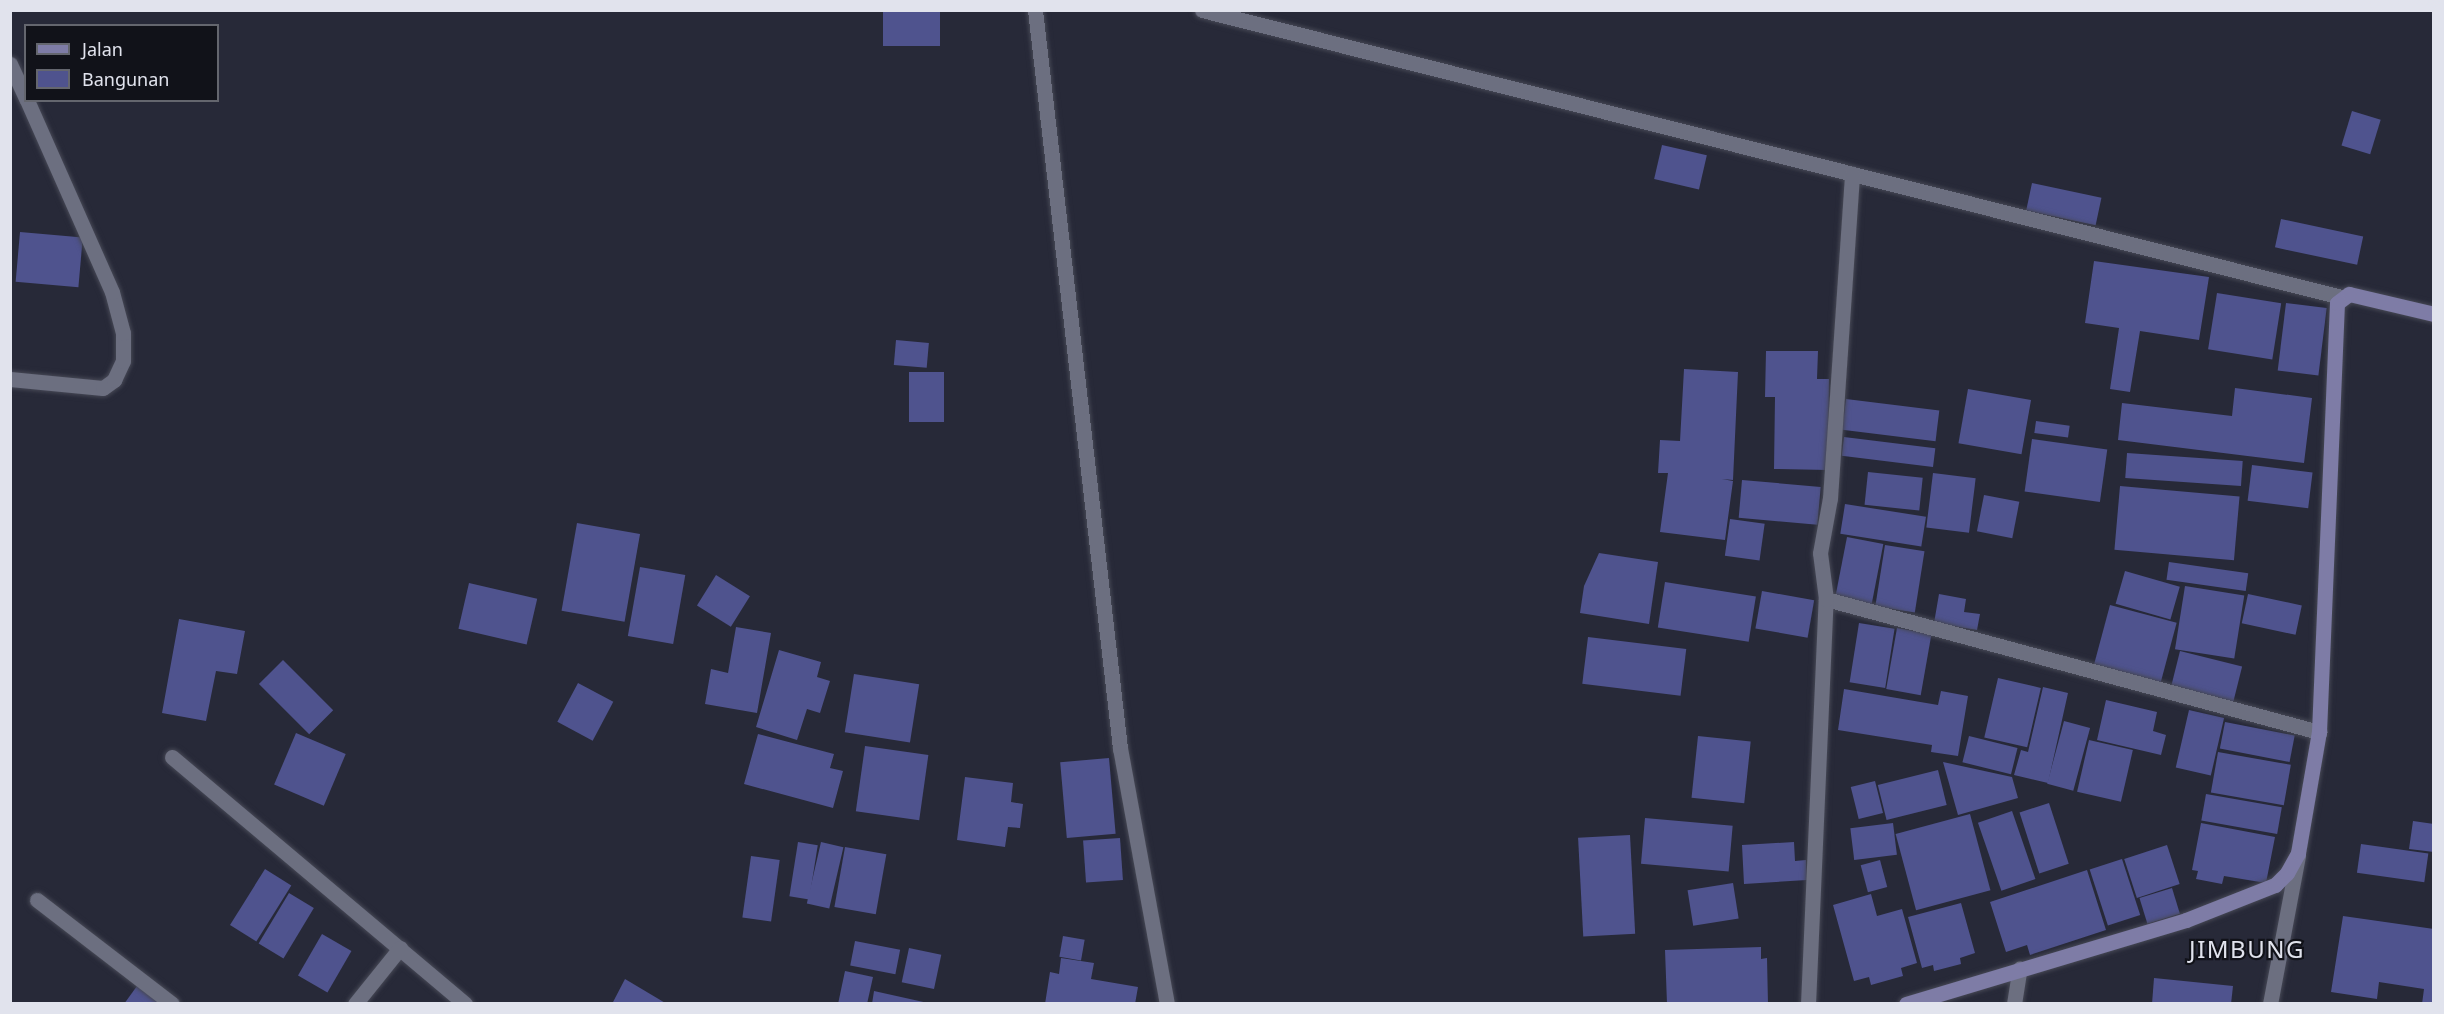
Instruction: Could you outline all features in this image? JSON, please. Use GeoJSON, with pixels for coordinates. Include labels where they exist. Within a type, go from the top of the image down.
{"type":"FeatureCollection","features":[{"type":"Feature","properties":{"kind":"street"},"geometry":{"type":"LineString","coordinates":[[1035,10],[1120,748],[1167,1004]]}},
{"type":"Feature","properties":{"kind":"street"},"geometry":{"type":"LineString","coordinates":[[1202,10],[2341,297],[2361,296],[2433,314]]}},
{"type":"Feature","properties":{"kind":"street"},"geometry":{"type":"LineString","coordinates":[[10,64],[24,95]]}},
{"type":"Feature","properties":{"kind":"street"},"geometry":{"type":"LineString","coordinates":[[10,379],[104,388],[114,380],[123,361],[123,333],[112,292],[27,102]]}},
{"type":"Feature","properties":{"kind":"street"},"geometry":{"type":"LineString","coordinates":[[1808,1004],[1827,599],[1820,554],[1830,498],[1852,174]]}},
{"type":"Feature","properties":{"kind":"street"},"geometry":{"type":"LineString","coordinates":[[2270,1004],[2319,732],[2335,315],[2341,297]]}},
{"type":"Feature","properties":{"kind":"street"},"geometry":{"type":"LineString","coordinates":[[1827,599],[2319,732]]}},
{"type":"Feature","properties":{"kind":"street"},"geometry":{"type":"LineString","coordinates":[[172,757],[465,1004]]}},
{"type":"Feature","properties":{"kind":"street"},"geometry":{"type":"LineString","coordinates":[[1906,1004],[2186,920],[2275,885],[2298,854]]}},
{"type":"Feature","properties":{"kind":"street"},"geometry":{"type":"LineString","coordinates":[[38,900],[172,1004]]}},
{"type":"Feature","properties":{"kind":"street"},"geometry":{"type":"LineString","coordinates":[[356,1004],[399,948]]}},
{"type":"Feature","properties":{"kind":"street"},"geometry":{"type":"LineString","coordinates":[[2014,1004],[2020,968]]}},
{"type":"Feature","properties":{"kind":"building"},"geometry":{"type":"Polygon","coordinates":[[[883,10],[940,10],[940,46],[883,46],[883,10]]]}},
{"type":"Feature","properties":{"kind":"building"},"geometry":{"type":"Polygon","coordinates":[[[2352,111],[2381,120],[2370,154],[2341,145],[2352,111]]]}},
{"type":"Feature","properties":{"kind":"building"},"geometry":{"type":"Polygon","coordinates":[[[1662,145],[1707,155],[1699,189],[1654,179],[1662,145]]]}},
{"type":"Feature","properties":{"kind":"building"},"geometry":{"type":"Polygon","coordinates":[[[2032,183],[2101,198],[2096,225],[2026,210],[2032,183]]]}},
{"type":"Feature","properties":{"kind":"building"},"geometry":{"type":"Polygon","coordinates":[[[2281,219],[2363,236],[2357,265],[2275,247],[2281,219]]]}},
{"type":"Feature","properties":{"kind":"building"},"geometry":{"type":"Polygon","coordinates":[[[20,232],[83,237],[78,287],[16,282],[20,232]]]}},
{"type":"Feature","properties":{"kind":"building"},"geometry":{"type":"Polygon","coordinates":[[[2094,261],[2209,277],[2199,340],[2140,331],[2130,392],[2110,389],[2119,328],[2085,323],[2094,261]]]}},
{"type":"Feature","properties":{"kind":"building"},"geometry":{"type":"Polygon","coordinates":[[[2217,293],[2281,303],[2272,359],[2208,349],[2217,293]]]}},
{"type":"Feature","properties":{"kind":"building"},"geometry":{"type":"Polygon","coordinates":[[[2286,303],[2327,308],[2318,375],[2278,370],[2286,303]]]}},
{"type":"Feature","properties":{"kind":"building"},"geometry":{"type":"Polygon","coordinates":[[[896,340],[929,343],[927,368],[894,365],[896,340]]]}},
{"type":"Feature","properties":{"kind":"building"},"geometry":{"type":"Polygon","coordinates":[[[1766,351],[1818,351],[1817,379],[1829,379],[1828,470],[1774,469],[1775,397],[1765,397],[1766,351]]]}},
{"type":"Feature","properties":{"kind":"building"},"geometry":{"type":"Polygon","coordinates":[[[1684,369],[1738,372],[1733,480],[1722,479],[1733,481],[1725,540],[1660,532],[1668,473],[1658,473],[1660,440],[1680,441],[1684,369]]]}},
{"type":"Feature","properties":{"kind":"building"},"geometry":{"type":"Polygon","coordinates":[[[909,372],[944,372],[944,422],[909,422],[909,372]]]}},
{"type":"Feature","properties":{"kind":"building"},"geometry":{"type":"Polygon","coordinates":[[[2235,388],[2312,398],[2304,463],[2118,440],[2122,403],[2232,416],[2235,388]]]}},
{"type":"Feature","properties":{"kind":"building"},"geometry":{"type":"Polygon","coordinates":[[[1968,389],[2031,400],[2021,454],[1958,443],[1968,389]]]}},
{"type":"Feature","properties":{"kind":"building"},"geometry":{"type":"Polygon","coordinates":[[[1846,399],[1939,410],[1936,441],[1842,430],[1846,399]]]}},
{"type":"Feature","properties":{"kind":"building"},"geometry":{"type":"Polygon","coordinates":[[[2036,421],[2070,426],[2068,438],[2034,433],[2036,421]]]}},
{"type":"Feature","properties":{"kind":"building"},"geometry":{"type":"Polygon","coordinates":[[[1844,437],[1935,448],[1933,467],[1842,456],[1844,437]]]}},
{"type":"Feature","properties":{"kind":"building"},"geometry":{"type":"Polygon","coordinates":[[[2032,439],[2107,450],[2100,502],[2025,491],[2032,439]]]}},
{"type":"Feature","properties":{"kind":"building"},"geometry":{"type":"Polygon","coordinates":[[[2127,453],[2243,461],[2241,486],[2125,478],[2127,453]]]}},
{"type":"Feature","properties":{"kind":"building"},"geometry":{"type":"Polygon","coordinates":[[[2252,465],[2313,472],[2308,508],[2248,501],[2252,465]]]}},
{"type":"Feature","properties":{"kind":"building"},"geometry":{"type":"Polygon","coordinates":[[[1868,472],[1923,478],[1919,511],[1865,505],[1868,472]]]}},
{"type":"Feature","properties":{"kind":"building"},"geometry":{"type":"Polygon","coordinates":[[[1933,473],[1976,478],[1969,533],[1926,528],[1933,473]]]}},
{"type":"Feature","properties":{"kind":"building"},"geometry":{"type":"Polygon","coordinates":[[[1742,480],[1821,487],[1817,525],[1739,518],[1742,480]]]}},
{"type":"Feature","properties":{"kind":"building"},"geometry":{"type":"Polygon","coordinates":[[[2120,486],[2240,496],[2234,560],[2114,550],[2120,486]]]}},
{"type":"Feature","properties":{"kind":"building"},"geometry":{"type":"Polygon","coordinates":[[[1984,495],[2019,502],[2012,538],[1977,531],[1984,495]]]}},
{"type":"Feature","properties":{"kind":"building"},"geometry":{"type":"Polygon","coordinates":[[[1845,504],[1926,517],[1921,546],[1840,534],[1845,504]]]}},
{"type":"Feature","properties":{"kind":"building"},"geometry":{"type":"Polygon","coordinates":[[[1730,519],[1765,524],[1760,561],[1725,556],[1730,519]]]}},
{"type":"Feature","properties":{"kind":"building"},"geometry":{"type":"Polygon","coordinates":[[[577,523],[640,534],[625,622],[562,611],[577,523]]]}},
{"type":"Feature","properties":{"kind":"building"},"geometry":{"type":"Polygon","coordinates":[[[1847,537],[1883,544],[1871,605],[1835,598],[1847,537]]]}},
{"type":"Feature","properties":{"kind":"building"},"geometry":{"type":"Polygon","coordinates":[[[1885,545],[1925,551],[1915,612],[1875,606],[1885,545]]]}},
{"type":"Feature","properties":{"kind":"building"},"geometry":{"type":"Polygon","coordinates":[[[1599,553],[1658,562],[1649,624],[1580,613],[1584,586],[1599,553]]]}},
{"type":"Feature","properties":{"kind":"building"},"geometry":{"type":"Polygon","coordinates":[[[2169,562],[2248,573],[2246,591],[2166,580],[2169,562]]]}},
{"type":"Feature","properties":{"kind":"building"},"geometry":{"type":"Polygon","coordinates":[[[640,567],[685,575],[673,644],[628,636],[640,567]]]}},
{"type":"Feature","properties":{"kind":"building"},"geometry":{"type":"Polygon","coordinates":[[[2125,571],[2180,587],[2170,619],[2116,604],[2125,571]]]}},
{"type":"Feature","properties":{"kind":"building"},"geometry":{"type":"Polygon","coordinates":[[[716,575],[750,596],[731,627],[697,606],[716,575]]]}},
{"type":"Feature","properties":{"kind":"building"},"geometry":{"type":"Polygon","coordinates":[[[1665,582],[1756,596],[1749,642],[1658,627],[1665,582]]]}},
{"type":"Feature","properties":{"kind":"building"},"geometry":{"type":"Polygon","coordinates":[[[469,583],[537,599],[527,645],[458,629],[469,583]]]}},
{"type":"Feature","properties":{"kind":"building"},"geometry":{"type":"Polygon","coordinates":[[[2185,586],[2244,595],[2234,659],[2175,649],[2185,586]]]}},
{"type":"Feature","properties":{"kind":"building"},"geometry":{"type":"Polygon","coordinates":[[[1762,591],[1814,600],[1808,638],[1755,628],[1762,591]]]}},
{"type":"Feature","properties":{"kind":"building"},"geometry":{"type":"Polygon","coordinates":[[[1939,594],[1966,599],[1964,612],[1980,614],[1977,630],[1934,623],[1939,594]]]}},
{"type":"Feature","properties":{"kind":"building"},"geometry":{"type":"Polygon","coordinates":[[[2248,594],[2302,605],[2296,635],[2242,623],[2248,594]]]}},
{"type":"Feature","properties":{"kind":"building"},"geometry":{"type":"Polygon","coordinates":[[[2110,605],[2177,623],[2160,685],[2093,667],[2110,605]]]}},
{"type":"Feature","properties":{"kind":"building"},"geometry":{"type":"Polygon","coordinates":[[[179,619],[245,631],[237,674],[216,671],[206,721],[162,713],[179,619]]]}},
{"type":"Feature","properties":{"kind":"building"},"geometry":{"type":"Polygon","coordinates":[[[1859,623],[1895,629],[1885,688],[1850,682],[1859,623]]]}},
{"type":"Feature","properties":{"kind":"building"},"geometry":{"type":"Polygon","coordinates":[[[736,627],[771,633],[757,713],[705,704],[711,669],[728,673],[736,627]]]}},
{"type":"Feature","properties":{"kind":"building"},"geometry":{"type":"Polygon","coordinates":[[[1897,628],[1931,634],[1921,695],[1886,689],[1897,628]]]}},
{"type":"Feature","properties":{"kind":"building"},"geometry":{"type":"Polygon","coordinates":[[[1588,637],[1686,649],[1681,696],[1582,684],[1588,637]]]}},
{"type":"Feature","properties":{"kind":"building"},"geometry":{"type":"Polygon","coordinates":[[[779,650],[821,662],[817,677],[830,681],[820,713],[807,709],[797,740],[756,727],[779,650]]]}},
{"type":"Feature","properties":{"kind":"building"},"geometry":{"type":"Polygon","coordinates":[[[2180,651],[2242,666],[2233,701],[2171,686],[2180,651]]]}},
{"type":"Feature","properties":{"kind":"building"},"geometry":{"type":"Polygon","coordinates":[[[283,660],[333,710],[309,734],[259,684],[283,660]]]}},
{"type":"Feature","properties":{"kind":"building"},"geometry":{"type":"Polygon","coordinates":[[[854,674],[919,684],[910,743],[845,732],[854,674]]]}},
{"type":"Feature","properties":{"kind":"building"},"geometry":{"type":"Polygon","coordinates":[[[1998,678],[2041,688],[2027,747],[1984,737],[1998,678]]]}},
{"type":"Feature","properties":{"kind":"building"},"geometry":{"type":"Polygon","coordinates":[[[578,683],[613,702],[593,741],[557,722],[578,683]]]}},
{"type":"Feature","properties":{"kind":"building"},"geometry":{"type":"Polygon","coordinates":[[[2043,687],[2068,693],[2048,783],[2014,775],[2021,750],[2028,752],[2043,687]]]}},
{"type":"Feature","properties":{"kind":"building"},"geometry":{"type":"Polygon","coordinates":[[[1844,689],[1938,705],[1941,691],[1968,696],[1958,756],[1931,752],[1932,745],[1838,730],[1844,689]]]}},
{"type":"Feature","properties":{"kind":"building"},"geometry":{"type":"Polygon","coordinates":[[[2106,700],[2157,712],[2153,731],[2166,735],[2161,755],[2097,740],[2106,700]]]}},
{"type":"Feature","properties":{"kind":"building"},"geometry":{"type":"Polygon","coordinates":[[[2189,710],[2224,718],[2211,776],[2176,767],[2189,710]]]}},
{"type":"Feature","properties":{"kind":"building"},"geometry":{"type":"Polygon","coordinates":[[[2064,721],[2090,728],[2073,791],[2047,784],[2064,721]]]}},
{"type":"Feature","properties":{"kind":"building"},"geometry":{"type":"Polygon","coordinates":[[[2225,722],[2295,736],[2290,762],[2220,749],[2225,722]]]}},
{"type":"Feature","properties":{"kind":"building"},"geometry":{"type":"Polygon","coordinates":[[[296,733],[346,754],[324,806],[274,785],[296,733]]]}},
{"type":"Feature","properties":{"kind":"building"},"geometry":{"type":"Polygon","coordinates":[[[758,734],[834,754],[830,768],[843,771],[833,808],[744,784],[758,734]]]}},
{"type":"Feature","properties":{"kind":"building"},"geometry":{"type":"Polygon","coordinates":[[[1698,736],[1751,742],[1744,803],[1692,798],[1698,736]]]}},
{"type":"Feature","properties":{"kind":"building"},"geometry":{"type":"Polygon","coordinates":[[[1969,736],[2018,748],[2011,774],[1962,762],[1969,736]]]}},
{"type":"Feature","properties":{"kind":"building"},"geometry":{"type":"Polygon","coordinates":[[[2089,740],[2133,750],[2121,802],[2077,792],[2089,740]]]}},
{"type":"Feature","properties":{"kind":"building"},"geometry":{"type":"Polygon","coordinates":[[[865,746],[928,755],[919,820],[856,811],[865,746]]]}},
{"type":"Feature","properties":{"kind":"building"},"geometry":{"type":"Polygon","coordinates":[[[2218,752],[2291,765],[2284,805],[2211,792],[2218,752]]]}},
{"type":"Feature","properties":{"kind":"building"},"geometry":{"type":"Polygon","coordinates":[[[1109,758],[1116,834],[1067,838],[1060,762],[1109,758]]]}},
{"type":"Feature","properties":{"kind":"building"},"geometry":{"type":"Polygon","coordinates":[[[1943,762],[2012,777],[2018,798],[1958,815],[1943,762]]]}},
{"type":"Feature","properties":{"kind":"building"},"geometry":{"type":"Polygon","coordinates":[[[1938,770],[1947,805],[1887,820],[1878,785],[1938,770]]]}},
{"type":"Feature","properties":{"kind":"building"},"geometry":{"type":"Polygon","coordinates":[[[965,777],[1013,783],[1011,802],[1023,804],[1020,828],[1008,827],[1005,847],[957,840],[965,777]]]}},
{"type":"Feature","properties":{"kind":"building"},"geometry":{"type":"Polygon","coordinates":[[[1875,781],[1883,813],[1859,819],[1851,787],[1875,781]]]}},
{"type":"Feature","properties":{"kind":"building"},"geometry":{"type":"Polygon","coordinates":[[[2206,794],[2282,807],[2277,834],[2201,821],[2206,794]]]}},
{"type":"Feature","properties":{"kind":"building"},"geometry":{"type":"Polygon","coordinates":[[[2049,803],[2069,864],[2039,873],[2020,813],[2049,803]]]}},
{"type":"Feature","properties":{"kind":"building"},"geometry":{"type":"Polygon","coordinates":[[[2012,811],[2035,879],[2001,891],[1978,823],[2012,811]]]}},
{"type":"Feature","properties":{"kind":"building"},"geometry":{"type":"Polygon","coordinates":[[[1970,814],[1990,890],[1916,910],[1896,834],[1970,814]]]}},
{"type":"Feature","properties":{"kind":"building"},"geometry":{"type":"Polygon","coordinates":[[[1645,818],[1733,826],[1729,871],[1641,864],[1645,818]]]}},
{"type":"Feature","properties":{"kind":"building"},"geometry":{"type":"Polygon","coordinates":[[[2413,821],[2434,824],[2434,852],[2409,849],[2413,821]]]}},
{"type":"Feature","properties":{"kind":"building"},"geometry":{"type":"Polygon","coordinates":[[[1893,823],[1897,855],[1854,860],[1850,828],[1893,823]]]}},
{"type":"Feature","properties":{"kind":"building"},"geometry":{"type":"Polygon","coordinates":[[[2201,823],[2275,837],[2266,883],[2224,876],[2222,884],[2196,879],[2198,871],[2192,870],[2201,823]]]}},
{"type":"Feature","properties":{"kind":"building"},"geometry":{"type":"Polygon","coordinates":[[[1630,835],[1635,934],[1583,937],[1578,838],[1630,835]]]}},
{"type":"Feature","properties":{"kind":"building"},"geometry":{"type":"Polygon","coordinates":[[[1120,838],[1123,880],[1086,882],[1083,841],[1120,838]]]}},
{"type":"Feature","properties":{"kind":"building"},"geometry":{"type":"Polygon","coordinates":[[[798,842],[818,845],[809,899],[789,896],[798,842]]]}},
{"type":"Feature","properties":{"kind":"building"},"geometry":{"type":"Polygon","coordinates":[[[821,842],[843,847],[829,909],[807,903],[821,842]]]}},
{"type":"Feature","properties":{"kind":"building"},"geometry":{"type":"Polygon","coordinates":[[[1794,842],[1795,861],[1806,860],[1807,880],[1744,884],[1742,845],[1794,842]]]}},
{"type":"Feature","properties":{"kind":"building"},"geometry":{"type":"Polygon","coordinates":[[[2361,844],[2428,853],[2424,882],[2357,873],[2361,844]]]}},
{"type":"Feature","properties":{"kind":"building"},"geometry":{"type":"Polygon","coordinates":[[[2167,845],[2180,884],[2137,898],[2124,859],[2167,845]]]}},
{"type":"Feature","properties":{"kind":"building"},"geometry":{"type":"Polygon","coordinates":[[[845,847],[886,854],[876,914],[834,907],[845,847]]]}},
{"type":"Feature","properties":{"kind":"building"},"geometry":{"type":"Polygon","coordinates":[[[751,856],[780,860],[771,921],[742,917],[751,856]]]}},
{"type":"Feature","properties":{"kind":"building"},"geometry":{"type":"Polygon","coordinates":[[[2122,859],[2140,915],[2108,926],[2090,870],[2122,859]]]}},
{"type":"Feature","properties":{"kind":"building"},"geometry":{"type":"Polygon","coordinates":[[[1880,860],[1887,887],[1868,892],[1861,865],[1880,860]]]}},
{"type":"Feature","properties":{"kind":"building"},"geometry":{"type":"Polygon","coordinates":[[[265,869],[291,885],[256,941],[230,925],[265,869]]]}},
{"type":"Feature","properties":{"kind":"building"},"geometry":{"type":"Polygon","coordinates":[[[2087,870],[2106,930],[2030,955],[2027,945],[2006,952],[1990,902],[2087,870]]]}},
{"type":"Feature","properties":{"kind":"building"},"geometry":{"type":"Polygon","coordinates":[[[1733,883],[1739,919],[1693,926],[1688,890],[1733,883]]]}},
{"type":"Feature","properties":{"kind":"building"},"geometry":{"type":"Polygon","coordinates":[[[2172,888],[2180,914],[2147,924],[2139,898],[2172,888]]]}},
{"type":"Feature","properties":{"kind":"building"},"geometry":{"type":"Polygon","coordinates":[[[289,893],[314,908],[283,959],[259,944],[289,893]]]}},
{"type":"Feature","properties":{"kind":"building"},"geometry":{"type":"Polygon","coordinates":[[[1871,894],[1877,916],[1902,909],[1917,963],[1901,968],[1903,976],[1871,985],[1869,977],[1854,981],[1833,905],[1871,894]]]}},
{"type":"Feature","properties":{"kind":"building"},"geometry":{"type":"Polygon","coordinates":[[[1961,903],[1975,953],[1960,958],[1961,964],[1934,971],[1933,965],[1922,968],[1908,917],[1961,903]]]}},
{"type":"Feature","properties":{"kind":"building"},"geometry":{"type":"Polygon","coordinates":[[[2343,916],[2434,929],[2434,1004],[2422,1004],[2424,989],[2379,982],[2377,999],[2331,992],[2343,916]]]}},
{"type":"Feature","properties":{"kind":"building"},"geometry":{"type":"Polygon","coordinates":[[[322,934],[351,951],[327,993],[298,976],[322,934]]]}},
{"type":"Feature","properties":{"kind":"building"},"geometry":{"type":"Polygon","coordinates":[[[1063,936],[1085,940],[1081,961],[1059,957],[1063,936]]]}},
{"type":"Feature","properties":{"kind":"building"},"geometry":{"type":"Polygon","coordinates":[[[855,941],[900,950],[895,974],[850,966],[855,941]]]}},
{"type":"Feature","properties":{"kind":"building"},"geometry":{"type":"Polygon","coordinates":[[[1761,947],[1761,959],[1767,958],[1768,1004],[1667,1004],[1665,950],[1761,947]]]}},
{"type":"Feature","properties":{"kind":"building"},"geometry":{"type":"Polygon","coordinates":[[[909,948],[941,955],[934,989],[902,982],[909,948]]]}},
{"type":"Feature","properties":{"kind":"building"},"geometry":{"type":"Polygon","coordinates":[[[1061,958],[1094,963],[1091,979],[1138,987],[1135,1004],[1045,1004],[1050,972],[1059,974],[1061,958]]]}},
{"type":"Feature","properties":{"kind":"building"},"geometry":{"type":"Polygon","coordinates":[[[845,971],[873,977],[867,1004],[838,1004],[845,971]]]}},
{"type":"Feature","properties":{"kind":"building"},"geometry":{"type":"Polygon","coordinates":[[[2154,978],[2233,986],[2231,1004],[2152,1004],[2154,978]]]}},
{"type":"Feature","properties":{"kind":"building"},"geometry":{"type":"Polygon","coordinates":[[[625,979],[667,1004],[612,1004],[625,979]]]}},
{"type":"Feature","properties":{"kind":"building"},"geometry":{"type":"Polygon","coordinates":[[[137,986],[160,1004],[124,1004],[137,986]]]}},
{"type":"Feature","properties":{"kind":"building"},"geometry":{"type":"Polygon","coordinates":[[[874,991],[928,1003],[928,1004],[872,1004],[874,991]]]}},
{"type":"Feature","properties":{"kind":"district","name":"JIMBUNG"},"geometry":{"type":"Point","coordinates":[2247,949]}}]}
